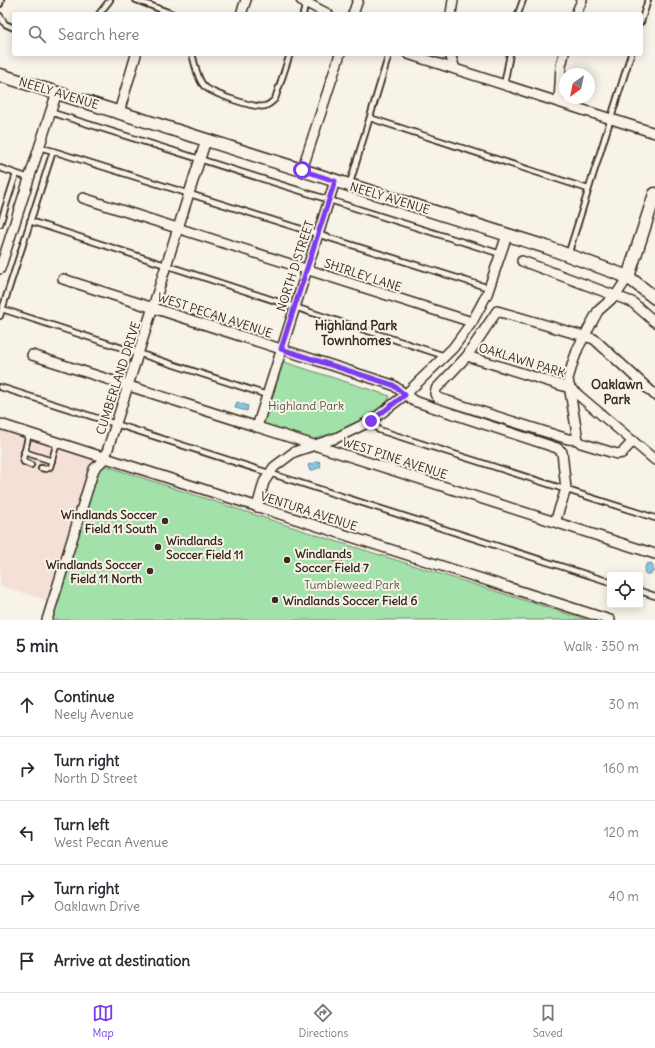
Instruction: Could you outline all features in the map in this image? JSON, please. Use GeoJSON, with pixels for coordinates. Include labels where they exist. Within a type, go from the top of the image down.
{"type":"FeatureCollection","features":[{"type":"Feature","properties":{"kind":"street"},"geometry":{"type":"LineString","coordinates":[[242,12],[246,0]]}},
{"type":"Feature","properties":{"kind":"street"},"geometry":{"type":"LineString","coordinates":[[354,12],[358,0]]}},
{"type":"Feature","properties":{"kind":"street"},"geometry":{"type":"LineString","coordinates":[[451,12],[453,0]]}},
{"type":"Feature","properties":{"kind":"street"},"geometry":{"type":"LineString","coordinates":[[577,12],[582,0]]}},
{"type":"Feature","properties":{"kind":"street"},"geometry":{"type":"LineString","coordinates":[[303,1],[324,12]]}},
{"type":"Feature","properties":{"kind":"street"},"geometry":{"type":"LineString","coordinates":[[119,112],[136,56]]}},
{"type":"Feature","properties":{"kind":"street"},"geometry":{"type":"LineString","coordinates":[[302,170],[339,56]]}},
{"type":"Feature","properties":{"kind":"street"},"geometry":{"type":"LineString","coordinates":[[414,56],[559,102]]}},
{"type":"Feature","properties":{"kind":"street"},"geometry":{"type":"LineString","coordinates":[[451,56],[455,69]]}},
{"type":"Feature","properties":{"kind":"street"},"geometry":{"type":"LineString","coordinates":[[561,68],[564,56]]}},
{"type":"Feature","properties":{"kind":"street","name":"NEELY AVENUE"},"geometry":{"type":"LineString","coordinates":[[0,75],[568,255],[628,278],[655,298]]}},
{"type":"Feature","properties":{"kind":"street"},"geometry":{"type":"LineString","coordinates":[[0,269],[57,92]]}},
{"type":"Feature","properties":{"kind":"street"},"geometry":{"type":"LineString","coordinates":[[565,104],[655,133]]}},
{"type":"Feature","properties":{"kind":"street","name":"CUMBERLAND DRIVE"},"geometry":{"type":"LineString","coordinates":[[47,620],[94,469],[105,458],[206,140]]}},
{"type":"Feature","properties":{"kind":"street","name":"NORTH D STREET"},"geometry":{"type":"LineString","coordinates":[[256,427],[335,181]]}},
{"type":"Feature","properties":{"kind":"street"},"geometry":{"type":"LineString","coordinates":[[628,278],[655,194]]}},
{"type":"Feature","properties":{"kind":"street","name":"SHIRLEY LANE"},"geometry":{"type":"LineString","coordinates":[[83,198],[472,322]]}},
{"type":"Feature","properties":{"kind":"street"},"geometry":{"type":"LineString","coordinates":[[257,507],[264,482],[274,467],[294,452],[336,438],[371,421],[405,395],[453,348],[472,322],[489,288],[507,235]]}},
{"type":"Feature","properties":{"kind":"street"},"geometry":{"type":"LineString","coordinates":[[522,262],[632,302],[655,322]]}},
{"type":"Feature","properties":{"kind":"street","name":"OAKLAWN PARK"},"geometry":{"type":"LineString","coordinates":[[578,440],[568,379],[578,348],[598,311],[616,295],[628,278]]}},
{"type":"Feature","properties":{"kind":"street","name":"WEST PECAN AVENUE"},"geometry":{"type":"LineString","coordinates":[[63,279],[393,385],[414,401],[561,450],[566,489]]}},
{"type":"Feature","properties":{"kind":"street"},"geometry":{"type":"LineString","coordinates":[[633,441],[622,453],[617,454],[581,443],[578,440],[568,439],[438,398],[435,394],[436,389],[467,356],[497,311],[583,338],[594,340],[655,395]]}},
{"type":"Feature","properties":{"kind":"street","name":"WEST PINE AVENUE"},"geometry":{"type":"LineString","coordinates":[[32,355],[655,554]]}},
{"type":"Feature","properties":{"kind":"street","name":"OAKLAWN PARK"},"geometry":{"type":"LineString","coordinates":[[467,356],[570,388],[655,460]]}},
{"type":"Feature","properties":{"kind":"street","name":"VENTURA AVENUE"},"geometry":{"type":"LineString","coordinates":[[0,424],[610,620]]}},
{"type":"Feature","properties":{"kind":"street"},"geometry":{"type":"LineString","coordinates":[[555,522],[566,489]]}},
{"type":"Feature","properties":{"kind":"lane"},"geometry":{"type":"LineString","coordinates":[[0,4],[1,0]]}},
{"type":"Feature","properties":{"kind":"lane"},"geometry":{"type":"LineString","coordinates":[[101,12],[110,0]]}},
{"type":"Feature","properties":{"kind":"lane"},"geometry":{"type":"LineString","coordinates":[[136,0],[168,12]]}},
{"type":"Feature","properties":{"kind":"lane"},"geometry":{"type":"LineString","coordinates":[[519,12],[523,0]]}},
{"type":"Feature","properties":{"kind":"lane"},"geometry":{"type":"LineString","coordinates":[[643,16],[648,0]]}},
{"type":"Feature","properties":{"kind":"lane"},"geometry":{"type":"LineString","coordinates":[[302,12],[303,1]]}},
{"type":"Feature","properties":{"kind":"lane"},"geometry":{"type":"LineString","coordinates":[[0,16],[5,24],[12,27]]}},
{"type":"Feature","properties":{"kind":"lane"},"geometry":{"type":"LineString","coordinates":[[193,56],[200,81],[205,87],[243,102],[261,106],[269,104],[274,99],[289,56]]}},
{"type":"Feature","properties":{"kind":"lane"},"geometry":{"type":"LineString","coordinates":[[349,185],[388,56]]}},
{"type":"Feature","properties":{"kind":"lane"},"geometry":{"type":"LineString","coordinates":[[504,84],[510,56]]}},
{"type":"Feature","properties":{"kind":"lane"},"geometry":{"type":"LineString","coordinates":[[568,255],[630,56]]}},
{"type":"Feature","properties":{"kind":"lane"},"geometry":{"type":"LineString","coordinates":[[50,112],[501,255]]}},
{"type":"Feature","properties":{"kind":"lane"},"geometry":{"type":"LineString","coordinates":[[370,118],[588,189]]}},
{"type":"Feature","properties":{"kind":"lane"},"geometry":{"type":"LineString","coordinates":[[39,146],[489,288]]}},
{"type":"Feature","properties":{"kind":"lane"},"geometry":{"type":"LineString","coordinates":[[0,316],[53,151]]}},
{"type":"Feature","properties":{"kind":"lane"},"geometry":{"type":"LineString","coordinates":[[0,168],[29,178]]}},
{"type":"Feature","properties":{"kind":"lane"},"geometry":{"type":"LineString","coordinates":[[0,224],[16,174]]}},
{"type":"Feature","properties":{"kind":"lane"},"geometry":{"type":"LineString","coordinates":[[30,221],[445,356]]}},
{"type":"Feature","properties":{"kind":"lane"},"geometry":{"type":"LineString","coordinates":[[2,310],[267,395]]}},
{"type":"Feature","properties":{"kind":"lane"},"geometry":{"type":"LineString","coordinates":[[0,387],[270,472],[607,581]]}},
{"type":"Feature","properties":{"kind":"lane"},"geometry":{"type":"LineString","coordinates":[[371,421],[379,430],[655,518]]}},
{"type":"Feature","properties":{"kind":"lane"},"geometry":{"type":"LineString","coordinates":[[29,434],[23,460],[31,465]]}},
{"type":"Feature","properties":{"kind":"lane"},"geometry":{"type":"LineString","coordinates":[[41,468],[49,468],[57,442]]}},
{"type":"Feature","properties":{"kind":"lane"},"geometry":{"type":"LineString","coordinates":[[24,452],[52,461]]}},
{"type":"Feature","properties":{"kind":"lane"},"geometry":{"type":"LineString","coordinates":[[643,592],[655,596]]}},
{"type":"Feature","properties":{"kind":"shaded area"},"geometry":{"type":"Polygon","coordinates":[[[0,427],[95,457],[49,601],[0,586],[0,427]]]}},
{"type":"Feature","properties":{"kind":"green space","name":"Highland Park"},"geometry":{"type":"Polygon","coordinates":[[[278,360],[390,396],[382,413],[314,445],[257,426],[278,360]]]}},
{"type":"Feature","properties":{"kind":"green space","name":"Tumbleweed Park"},"geometry":{"type":"Polygon","coordinates":[[[94,462],[329,539],[587,620],[43,620],[94,462]]]}},
{"type":"Feature","properties":{"kind":"water"},"geometry":{"type":"Polygon","coordinates":[[[237,402],[248,406],[247,411],[235,408],[237,402]]]}},
{"type":"Feature","properties":{"kind":"water"},"geometry":{"type":"Polygon","coordinates":[[[319,461],[321,467],[310,471],[308,465],[319,461]]]}},
{"type":"Feature","properties":{"kind":"water"},"geometry":{"type":"Polygon","coordinates":[[[651,563],[653,566],[653,572],[646,574],[644,572],[646,564],[651,563]]]}},
{"type":"Feature","properties":{"kind":"building"},"geometry":{"type":"Polygon","coordinates":[[[333,553],[344,557],[341,564],[330,560],[333,553]]]}},
{"type":"Feature","properties":{"kind":"place","name":"Windlands Soccer Field 11 South"},"geometry":{"type":"Point","coordinates":[165,521]}},
{"type":"Feature","properties":{"kind":"place","name":"Windlands Soccer Field 11"},"geometry":{"type":"Point","coordinates":[158,547]}},
{"type":"Feature","properties":{"kind":"place","name":"Windlands Soccer Field 7"},"geometry":{"type":"Point","coordinates":[287,560]}},
{"type":"Feature","properties":{"kind":"place","name":"Windlands Soccer Field 11 North"},"geometry":{"type":"Point","coordinates":[150,571]}},
{"type":"Feature","properties":{"kind":"place","name":"Windlands Soccer Field 6"},"geometry":{"type":"Point","coordinates":[275,600]}},
{"type":"Feature","properties":{"kind":"district","name":"Highland Park Townhomes"},"geometry":{"type":"Point","coordinates":[356,332]}},
{"type":"Feature","properties":{"kind":"district","name":"Oaklawn Park"},"geometry":{"type":"Point","coordinates":[617,392]}},
{"type":"Feature","properties":{"kind":"route"},"geometry":{"type":"LineString","coordinates":[[302,170],[335,181],[281,349],[393,385],[405,395],[371,421]]}}]}
